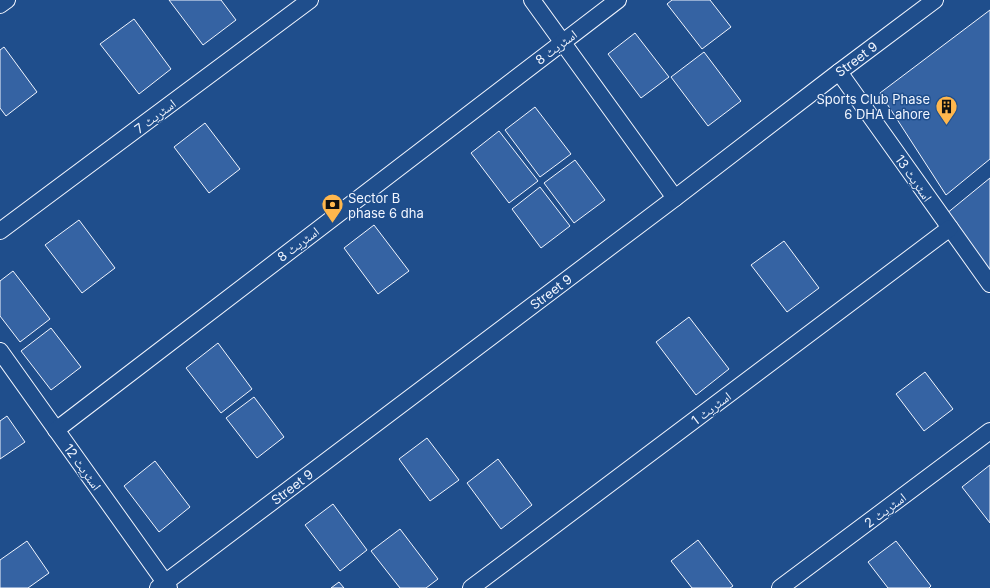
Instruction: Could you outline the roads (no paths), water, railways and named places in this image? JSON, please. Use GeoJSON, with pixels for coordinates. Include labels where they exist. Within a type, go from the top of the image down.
{"type":"FeatureCollection","features":[{"type":"Feature","properties":{"kind":"street"},"geometry":{"type":"LineString","coordinates":[[0,5],[6,0]]}},
{"type":"Feature","properties":{"kind":"street","name":"اسٹریٹ 7"},"geometry":{"type":"LineString","coordinates":[[0,231],[310,0]]}},
{"type":"Feature","properties":{"kind":"street"},"geometry":{"type":"LineString","coordinates":[[532,0],[675,198]]}},
{"type":"Feature","properties":{"kind":"street","name":"اسٹریٹ 8"},"geometry":{"type":"LineString","coordinates":[[56,430],[618,0]]}},
{"type":"Feature","properties":{"kind":"street","name":"Street 9"},"geometry":{"type":"LineString","coordinates":[[164,586],[675,198],[838,72],[935,0]]}},
{"type":"Feature","properties":{"kind":"street","name":"اسٹریٹ 13"},"geometry":{"type":"LineString","coordinates":[[838,72],[990,284]]}},
{"type":"Feature","properties":{"kind":"street","name":"اسٹریٹ 1"},"geometry":{"type":"LineString","coordinates":[[471,588],[950,228]]}},
{"type":"Feature","properties":{"kind":"street","name":"اسٹریٹ 12"},"geometry":{"type":"LineString","coordinates":[[0,351],[164,586]]}},
{"type":"Feature","properties":{"kind":"street","name":"اسٹریٹ 2"},"geometry":{"type":"LineString","coordinates":[[780,588],[990,432]]}},
{"type":"Feature","properties":{"kind":"place","name":"Sports Club Phase 6 DHA Lahore"},"geometry":{"type":"Point","coordinates":[946,126]}},
{"type":"Feature","properties":{"kind":"place","name":"Sector B phase 6 dha"},"geometry":{"type":"Point","coordinates":[333,224]}}]}
